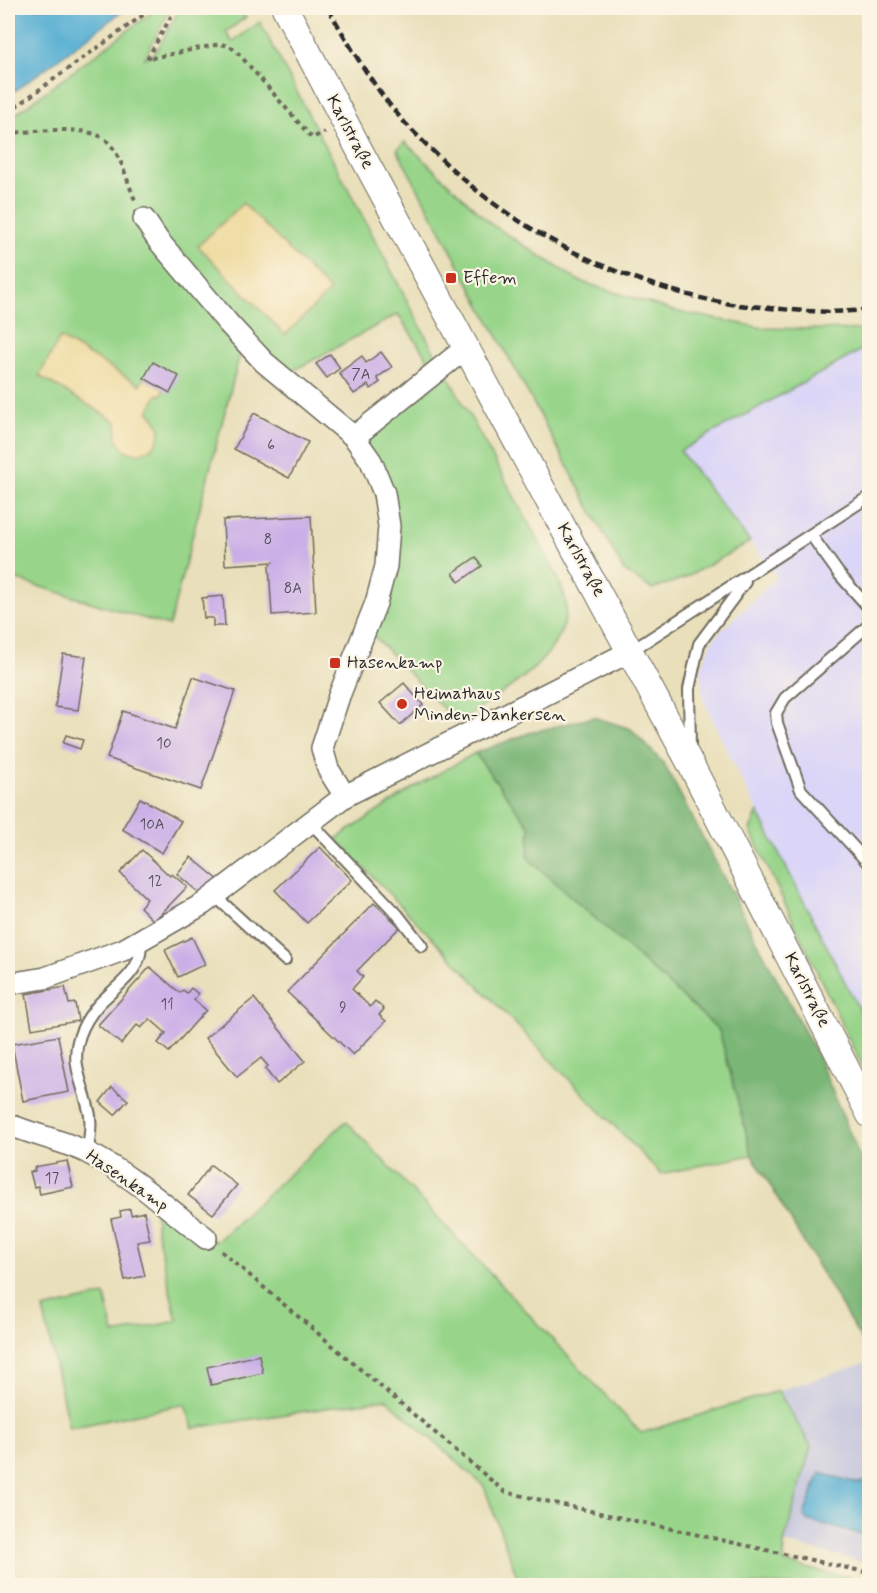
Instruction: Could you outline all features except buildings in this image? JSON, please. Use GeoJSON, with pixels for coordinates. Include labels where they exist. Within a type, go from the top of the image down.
{"type":"FeatureCollection","features":[{"type":"Feature","properties":{"kind":"street","name":"Karlstraße"},"geometry":{"type":"LineString","coordinates":[[285,8],[631,651],[870,1115]]}},
{"type":"Feature","properties":{"kind":"street"},"geometry":{"type":"LineString","coordinates":[[144,219],[158,240],[264,362],[354,437],[371,461],[384,493],[389,526],[386,566],[376,603],[336,705],[322,748],[328,769],[345,796]]}},
{"type":"Feature","properties":{"kind":"street"},"geometry":{"type":"LineString","coordinates":[[354,437],[467,347]]}},
{"type":"Feature","properties":{"kind":"street"},"geometry":{"type":"LineString","coordinates":[[8,984],[45,978],[123,950],[214,896],[345,796],[631,651]]}},
{"type":"Feature","properties":{"kind":"street","name":"Hasenkamp"},"geometry":{"type":"LineString","coordinates":[[8,1124],[88,1153],[142,1189],[206,1238]]}},
{"type":"Feature","properties":{"kind":"lane"},"geometry":{"type":"LineString","coordinates":[[631,651],[870,496]]}},
{"type":"Feature","properties":{"kind":"lane"},"geometry":{"type":"LineString","coordinates":[[811,535],[839,574],[870,609]]}},
{"type":"Feature","properties":{"kind":"lane"},"geometry":{"type":"LineString","coordinates":[[690,763],[689,689],[699,644],[750,575]]}},
{"type":"Feature","properties":{"kind":"lane"},"geometry":{"type":"LineString","coordinates":[[870,624],[784,698],[776,713],[777,723],[801,790],[870,865]]}},
{"type":"Feature","properties":{"kind":"lane"},"geometry":{"type":"LineString","coordinates":[[310,822],[398,915],[422,946]]}},
{"type":"Feature","properties":{"kind":"lane"},"geometry":{"type":"LineString","coordinates":[[214,896],[285,960]]}},
{"type":"Feature","properties":{"kind":"lane"},"geometry":{"type":"LineString","coordinates":[[88,1153],[91,1125],[89,1108],[76,1071],[75,1057],[79,1037],[99,1004],[120,985],[135,966],[140,954],[139,940]]}},
{"type":"Feature","properties":{"kind":"path"},"geometry":{"type":"LineString","coordinates":[[8,112],[153,8]]}},
{"type":"Feature","properties":{"kind":"path"},"geometry":{"type":"LineString","coordinates":[[176,8],[147,59],[220,44],[230,46],[312,138],[323,133]]}},
{"type":"Feature","properties":{"kind":"path"},"geometry":{"type":"LineString","coordinates":[[8,133],[85,130],[108,141],[121,164],[127,184],[144,219]]}},
{"type":"Feature","properties":{"kind":"path"},"geometry":{"type":"LineString","coordinates":[[206,1238],[505,1492],[870,1573]]}},
{"type":"Feature","properties":{"kind":"shaded area"},"geometry":{"type":"Polygon","coordinates":[[[869,346],[869,1029],[731,759],[703,699],[701,668],[714,638],[777,577],[680,451],[869,346]]]}},
{"type":"Feature","properties":{"kind":"shaded area"},"geometry":{"type":"Polygon","coordinates":[[[869,1362],[869,1563],[784,1543],[811,1446],[778,1391],[869,1362]]]}},
{"type":"Feature","properties":{"kind":"green space"},"geometry":{"type":"Polygon","coordinates":[[[158,8],[171,8],[144,59],[157,50],[180,8],[240,8],[246,17],[226,32],[232,42],[260,22],[439,361],[433,367],[398,314],[276,380],[241,350],[169,626],[8,577],[8,120],[158,8]]]}},
{"type":"Feature","properties":{"kind":"green space"},"geometry":{"type":"Polygon","coordinates":[[[405,142],[491,224],[579,281],[674,311],[763,328],[862,330],[869,328],[869,346],[680,451],[750,542],[685,578],[652,589],[624,571],[397,150],[405,142]]]}},
{"type":"Feature","properties":{"kind":"green space"},"geometry":{"type":"Polygon","coordinates":[[[447,374],[552,566],[562,587],[566,604],[562,629],[553,646],[540,662],[507,690],[457,723],[372,634],[392,572],[366,442],[447,374]]]}},
{"type":"Feature","properties":{"kind":"green space"},"geometry":{"type":"Polygon","coordinates":[[[594,717],[631,729],[664,764],[819,1059],[869,1179],[869,1353],[752,1155],[719,1030],[528,858],[530,827],[475,753],[529,733],[594,717]]]}},
{"type":"Feature","properties":{"kind":"green space"},"geometry":{"type":"Polygon","coordinates":[[[475,753],[530,827],[528,858],[719,1030],[752,1155],[661,1174],[336,839],[413,788],[475,753]]]}},
{"type":"Feature","properties":{"kind":"green space"},"geometry":{"type":"Polygon","coordinates":[[[758,812],[869,1029],[869,1081],[750,830],[758,812]]]}},
{"type":"Feature","properties":{"kind":"green space"},"geometry":{"type":"Polygon","coordinates":[[[346,1121],[641,1433],[778,1391],[811,1446],[784,1543],[784,1563],[869,1582],[869,1585],[520,1585],[484,1486],[386,1399],[193,1428],[185,1404],[69,1428],[43,1309],[105,1295],[114,1334],[177,1321],[156,1228],[155,1197],[216,1242],[346,1121]]]}},
{"type":"Feature","properties":{"kind":"sand"},"geometry":{"type":"Polygon","coordinates":[[[243,203],[330,291],[285,335],[198,246],[243,203]]]}},
{"type":"Feature","properties":{"kind":"sand"},"geometry":{"type":"Polygon","coordinates":[[[60,338],[140,385],[144,378],[164,389],[161,395],[158,394],[148,412],[157,422],[160,431],[158,440],[152,448],[134,453],[125,450],[117,439],[117,422],[39,376],[60,338]]]}},
{"type":"Feature","properties":{"kind":"water"},"geometry":{"type":"Polygon","coordinates":[[[8,8],[127,8],[8,96],[8,8]]]}},
{"type":"Feature","properties":{"kind":"water"},"geometry":{"type":"Polygon","coordinates":[[[820,1473],[857,1483],[869,1481],[869,1536],[807,1520],[804,1515],[820,1473]]]}},
{"type":"Feature","properties":{"kind":"railway"},"geometry":{"type":"LineString","coordinates":[[328,8],[373,82],[406,124],[481,194],[546,237],[603,266],[633,278],[725,303],[832,312],[870,309]]}},
{"type":"Feature","properties":{"kind":"place","name":"Effem"},"geometry":{"type":"Point","coordinates":[451,278]}},
{"type":"Feature","properties":{"kind":"place","name":"Hasenkamp"},"geometry":{"type":"Point","coordinates":[335,663]}},
{"type":"Feature","properties":{"kind":"place","name":"Heimathaus Minden-Dankersen"},"geometry":{"type":"Point","coordinates":[402,704]}}]}
